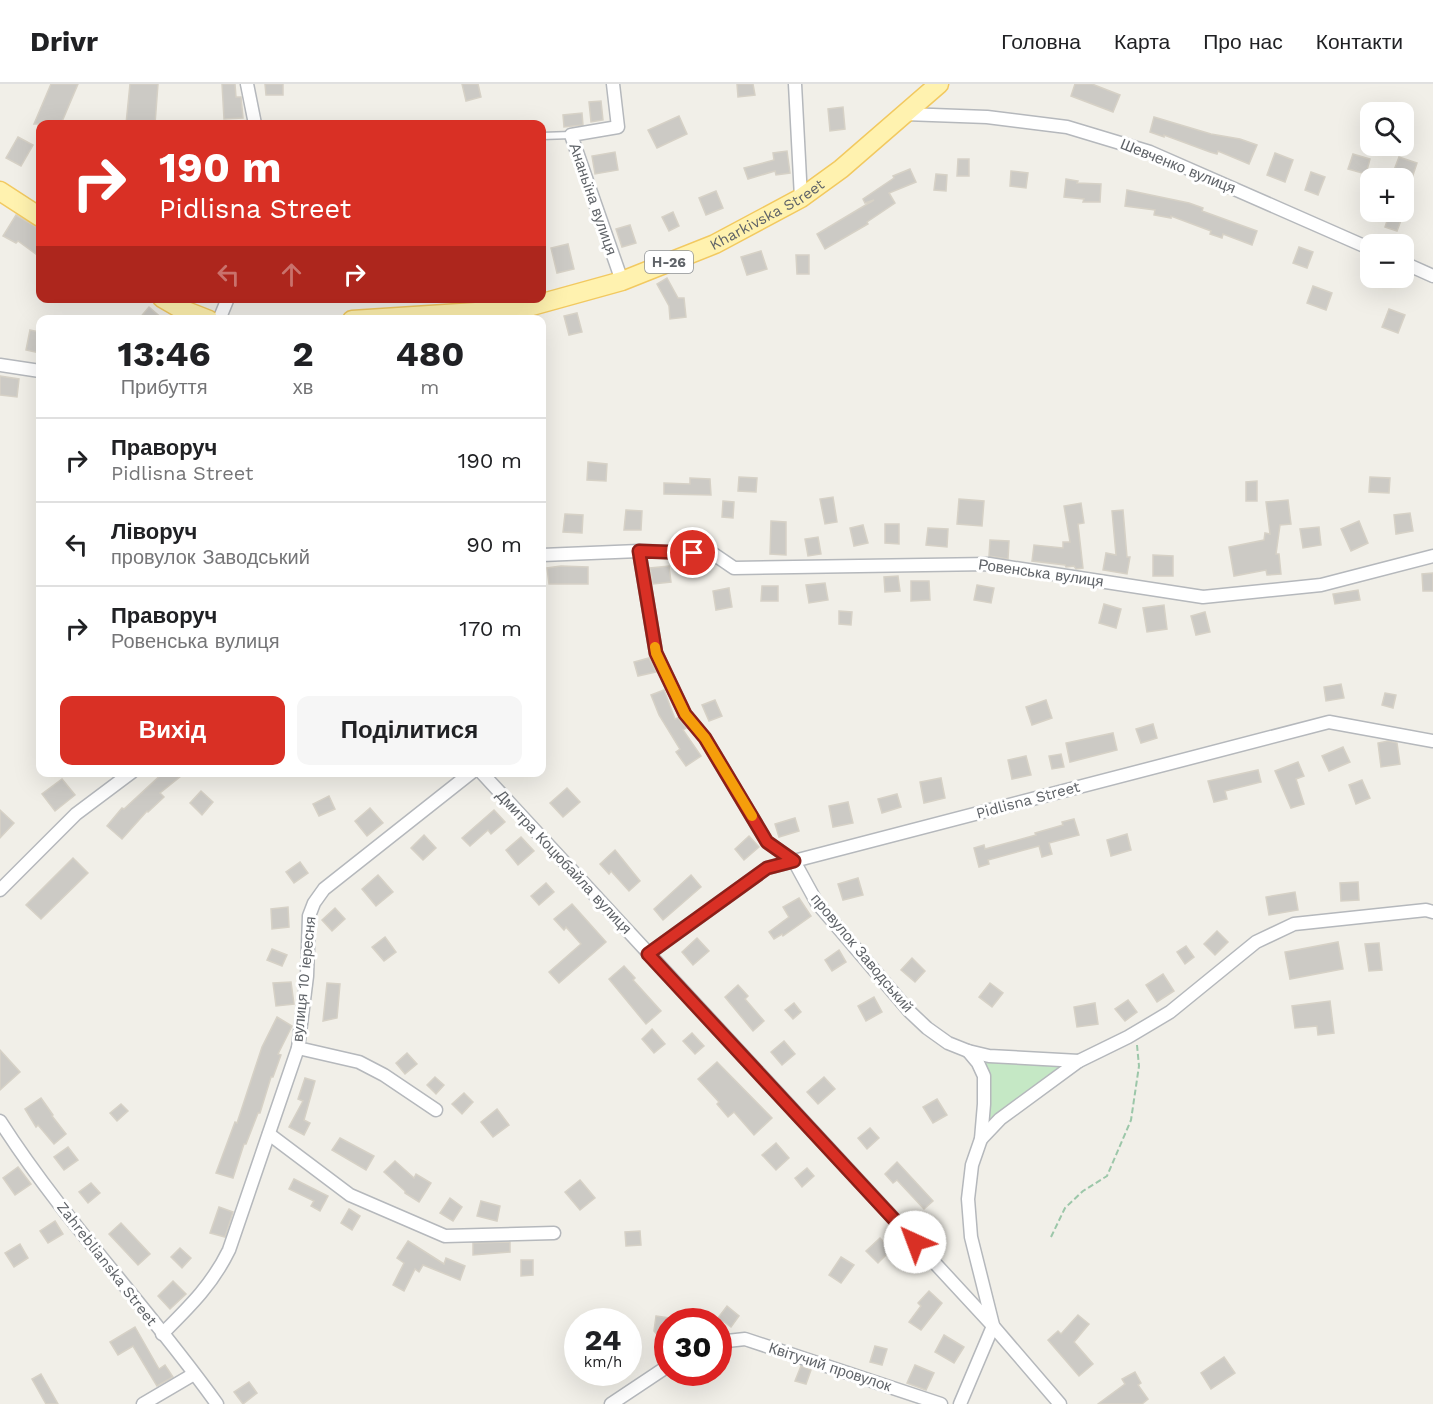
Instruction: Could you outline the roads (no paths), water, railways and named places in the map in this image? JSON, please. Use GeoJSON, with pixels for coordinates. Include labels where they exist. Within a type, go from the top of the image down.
{"type":"FeatureCollection","features":[{"type":"Feature","properties":{"kind":"main road","name":"Kharkivska Street"},"geometry":{"type":"LineString","coordinates":[[546,302],[622,281],[715,244],[801,198],[841,169],[939,84]]}},
{"type":"Feature","properties":{"kind":"main road"},"geometry":{"type":"LineString","coordinates":[[0,191],[36,214]]}},
{"type":"Feature","properties":{"kind":"main road"},"geometry":{"type":"LineString","coordinates":[[171,303],[196,315]]}},
{"type":"Feature","properties":{"kind":"main road","name":"Kharkivska Street"},"geometry":{"type":"LineString","coordinates":[[429,315],[521,309],[543,303]]}},
{"type":"Feature","properties":{"kind":"street"},"geometry":{"type":"LineString","coordinates":[[247,84],[254,120]]}},
{"type":"Feature","properties":{"kind":"street","name":"Ананьїна вулиця"},"geometry":{"type":"LineString","coordinates":[[613,84],[618,127],[571,135],[622,281]]}},
{"type":"Feature","properties":{"kind":"street"},"geometry":{"type":"LineString","coordinates":[[795,84],[801,198]]}},
{"type":"Feature","properties":{"kind":"street","name":"Шевченко вулиця"},"geometry":{"type":"LineString","coordinates":[[904,114],[987,117],[1067,127],[1150,152],[1360,244]]}},
{"type":"Feature","properties":{"kind":"street"},"geometry":{"type":"LineString","coordinates":[[1414,267],[1433,276]]}},
{"type":"Feature","properties":{"kind":"street"},"geometry":{"type":"LineString","coordinates":[[0,365],[36,370]]}},
{"type":"Feature","properties":{"kind":"street","name":"Ровенська вулиця"},"geometry":{"type":"LineString","coordinates":[[546,555],[639,551],[712,553],[734,568],[989,564],[1203,597],[1321,585],[1433,556]]}},
{"type":"Feature","properties":{"kind":"street","name":"провулок Заводський"},"geometry":{"type":"LineString","coordinates":[[639,551],[656,653],[685,714],[705,738],[767,842],[794,861],[816,903],[909,1011],[948,1043],[968,1051],[989,1056],[1079,1061]]}},
{"type":"Feature","properties":{"kind":"street","name":"Pidlisna Street"},"geometry":{"type":"LineString","coordinates":[[648,954],[767,868],[1329,722],[1433,741]]}},
{"type":"Feature","properties":{"kind":"street"},"geometry":{"type":"LineString","coordinates":[[0,890],[76,814],[125,777]]}},
{"type":"Feature","properties":{"kind":"street","name":"вулиця 10 іересня"},"geometry":{"type":"LineString","coordinates":[[162,1334],[204,1291],[218,1272],[269,1134],[298,1048],[307,976],[309,916],[314,903],[324,889],[466,777]]}},
{"type":"Feature","properties":{"kind":"street","name":"Дмитра Коцюбайла вулиця"},"geometry":{"type":"LineString","coordinates":[[486,777],[993,1326],[1060,1404]]}},
{"type":"Feature","properties":{"kind":"street"},"geometry":{"type":"LineString","coordinates":[[981,1139],[1000,1119],[1079,1061],[1136,1033],[1170,1012],[1256,942],[1294,924],[1426,910],[1433,912]]}},
{"type":"Feature","properties":{"kind":"street"},"geometry":{"type":"LineString","coordinates":[[298,1048],[359,1062],[384,1075],[436,1110]]}},
{"type":"Feature","properties":{"kind":"street"},"geometry":{"type":"LineString","coordinates":[[960,1404],[993,1326],[971,1237],[968,1199],[972,1165],[981,1139],[984,1076],[978,1063],[968,1051]]}},
{"type":"Feature","properties":{"kind":"street","name":"Zahreblianska Street"},"geometry":{"type":"LineString","coordinates":[[0,1121],[63,1209],[217,1404]]}},
{"type":"Feature","properties":{"kind":"street"},"geometry":{"type":"LineString","coordinates":[[269,1134],[350,1195],[445,1236],[554,1233]]}},
{"type":"Feature","properties":{"kind":"street","name":"Квітучий провулок"},"geometry":{"type":"LineString","coordinates":[[732,1340],[745,1339],[941,1404]]}},
{"type":"Feature","properties":{"kind":"street"},"geometry":{"type":"LineString","coordinates":[[143,1404],[194,1374]]}},
{"type":"Feature","properties":{"kind":"street"},"geometry":{"type":"LineString","coordinates":[[611,1404],[654,1375]]}},
{"type":"Feature","properties":{"kind":"lane"},"geometry":{"type":"LineString","coordinates":[[546,136],[571,135]]}}]}
